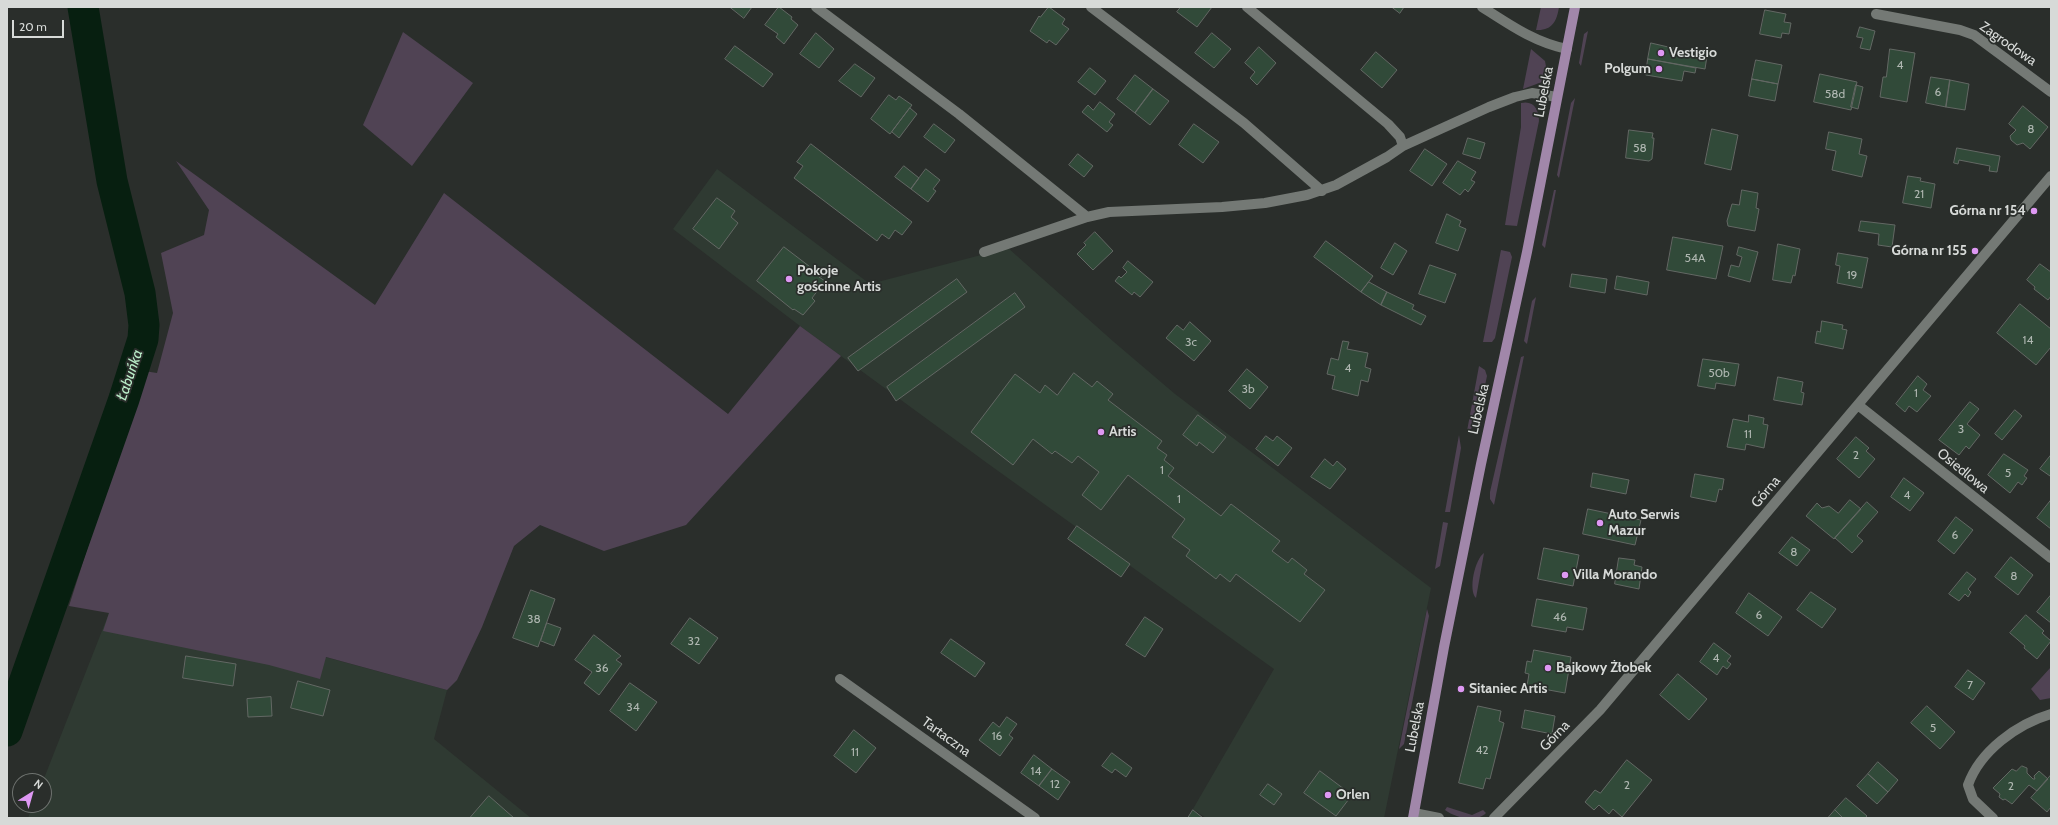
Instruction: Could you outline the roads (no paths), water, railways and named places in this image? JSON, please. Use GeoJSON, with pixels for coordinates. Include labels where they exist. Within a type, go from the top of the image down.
{"type":"FeatureCollection","features":[{"type":"Feature","properties":{"kind":"main road","name":"Lubelska"},"geometry":{"type":"LineString","coordinates":[[1414,815],[1468,529],[1508,340],[1575,7]]}},
{"type":"Feature","properties":{"kind":"street"},"geometry":{"type":"LineString","coordinates":[[816,7],[959,114],[1087,217]]}},
{"type":"Feature","properties":{"kind":"street"},"geometry":{"type":"LineString","coordinates":[[1091,7],[1244,123],[1322,190]]}},
{"type":"Feature","properties":{"kind":"street"},"geometry":{"type":"LineString","coordinates":[[1247,7],[1388,124],[1400,137],[1403,146]]}},
{"type":"Feature","properties":{"kind":"street"},"geometry":{"type":"LineString","coordinates":[[1482,7],[1541,42],[1567,49]]}},
{"type":"Feature","properties":{"kind":"street","name":"Zagrodowa"},"geometry":{"type":"LineString","coordinates":[[1876,14],[1960,30],[1974,35],[2051,92]]}},
{"type":"Feature","properties":{"kind":"street"},"geometry":{"type":"LineString","coordinates":[[984,252],[1087,217],[1109,212],[1222,208],[1265,203],[1322,190],[1336,185],[1387,158],[1403,146],[1468,116],[1515,97],[1532,93],[1557,97]]}},
{"type":"Feature","properties":{"kind":"street","name":"Górna"},"geometry":{"type":"LineString","coordinates":[[1494,818],[1600,710],[2051,176]]}},
{"type":"Feature","properties":{"kind":"street","name":"Osiedlowa"},"geometry":{"type":"LineString","coordinates":[[1858,405],[2051,558]]}},
{"type":"Feature","properties":{"kind":"street","name":"Tartaczna"},"geometry":{"type":"LineString","coordinates":[[840,679],[1035,818]]}},
{"type":"Feature","properties":{"kind":"street"},"geometry":{"type":"LineString","coordinates":[[1993,818],[1973,799],[1968,785],[1973,771],[2008,736],[2024,725],[2051,714]]}},
{"type":"Feature","properties":{"kind":"street"},"geometry":{"type":"LineString","coordinates":[[1414,815],[1439,818]]}},
{"type":"Feature","properties":{"kind":"waterway","name":"Łabuńka"},"geometry":{"type":"LineString","coordinates":[[7,731],[124,399],[143,339],[144,325],[140,293],[112,181],[83,7]]}},
{"type":"Feature","properties":{"kind":"waterway"},"geometry":{"type":"LineString","coordinates":[[7,703],[16,705]]}},
{"type":"Feature","properties":{"kind":"place","name":"Vestigio"},"geometry":{"type":"Point","coordinates":[1661,53]}},
{"type":"Feature","properties":{"kind":"place","name":"Polgum"},"geometry":{"type":"Point","coordinates":[1659,69]}},
{"type":"Feature","properties":{"kind":"place","name":"Górna nr 154"},"geometry":{"type":"Point","coordinates":[2034,211]}},
{"type":"Feature","properties":{"kind":"place","name":"Górna nr 155"},"geometry":{"type":"Point","coordinates":[1975,251]}},
{"type":"Feature","properties":{"kind":"place","name":"Pokoje gościnne Artis"},"geometry":{"type":"Point","coordinates":[789,279]}},
{"type":"Feature","properties":{"kind":"place","name":"Artis"},"geometry":{"type":"Point","coordinates":[1101,432]}},
{"type":"Feature","properties":{"kind":"place","name":"Auto Serwis Mazur"},"geometry":{"type":"Point","coordinates":[1600,523]}},
{"type":"Feature","properties":{"kind":"place","name":"Villa Morando"},"geometry":{"type":"Point","coordinates":[1565,575]}},
{"type":"Feature","properties":{"kind":"place","name":"Bajkowy Żłobek"},"geometry":{"type":"Point","coordinates":[1548,668]}},
{"type":"Feature","properties":{"kind":"place","name":"Sitaniec Artis"},"geometry":{"type":"Point","coordinates":[1461,689]}},
{"type":"Feature","properties":{"kind":"place","name":"Orlen"},"geometry":{"type":"Point","coordinates":[1328,795]}}]}
